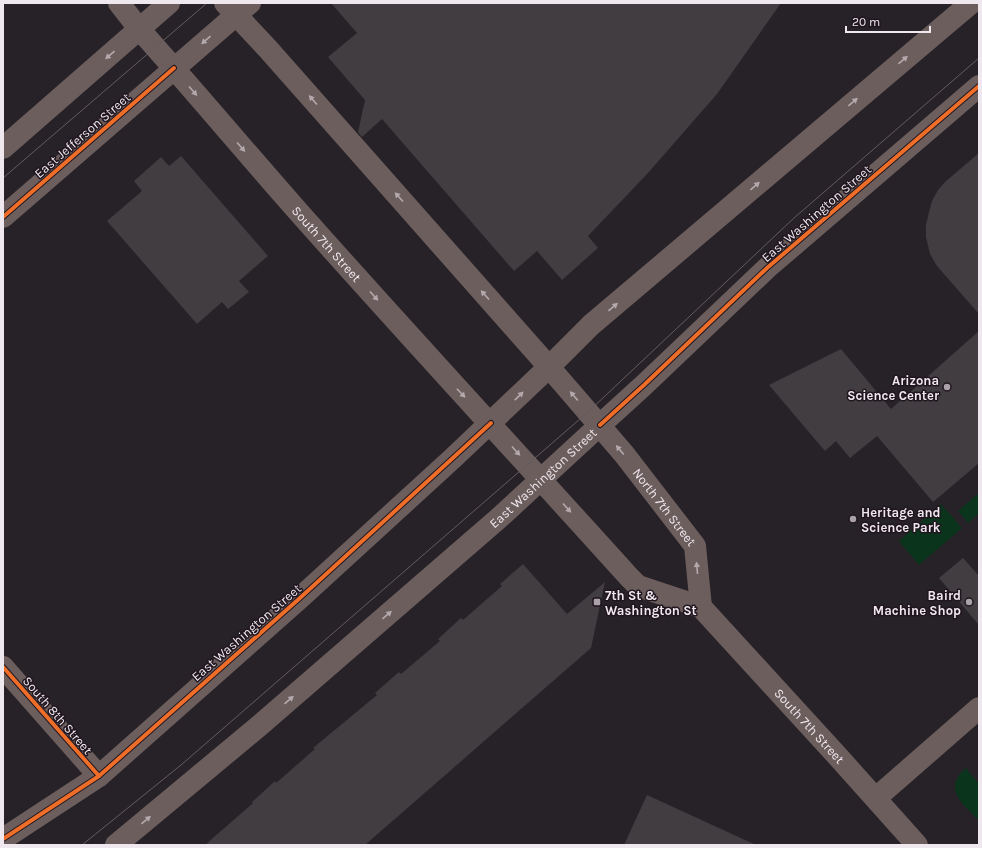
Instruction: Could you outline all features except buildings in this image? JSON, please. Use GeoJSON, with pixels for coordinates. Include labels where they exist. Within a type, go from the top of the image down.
{"type":"FeatureCollection","features":[{"type":"Feature","properties":{"kind":"main road","name":"South 7th Street"},"geometry":{"type":"LineString","coordinates":[[119,3],[140,30],[323,239],[457,389],[491,423],[541,479]]}},
{"type":"Feature","properties":{"kind":"main road"},"geometry":{"type":"LineString","coordinates":[[3,148],[140,30],[169,3]]}},
{"type":"Feature","properties":{"kind":"main road","name":"East Washington Street"},"geometry":{"type":"LineString","coordinates":[[3,839],[99,776],[300,598],[491,423],[591,325],[971,3]]}},
{"type":"Feature","properties":{"kind":"main road"},"geometry":{"type":"LineString","coordinates":[[237,7],[273,55],[600,425]]}},
{"type":"Feature","properties":{"kind":"main road","name":"East Jefferson Street"},"geometry":{"type":"LineString","coordinates":[[3,218],[174,68],[237,7]]}},
{"type":"Feature","properties":{"kind":"main road","name":"East Washington Street"},"geometry":{"type":"LineString","coordinates":[[116,845],[259,726],[499,518],[600,425]]}},
{"type":"Feature","properties":{"kind":"main road","name":"North 7th Street"},"geometry":{"type":"LineString","coordinates":[[600,425],[695,546],[701,607]]}},
{"type":"Feature","properties":{"kind":"main road"},"geometry":{"type":"LineString","coordinates":[[541,479],[638,586],[701,607]]}},
{"type":"Feature","properties":{"kind":"main road","name":"South 7th Street"},"geometry":{"type":"LineString","coordinates":[[701,607],[876,798],[917,845]]}},
{"type":"Feature","properties":{"kind":"main road"},"geometry":{"type":"LineString","coordinates":[[20,845],[99,776]]}},
{"type":"Feature","properties":{"kind":"street","name":"East Washington Street"},"geometry":{"type":"LineString","coordinates":[[600,425],[767,268],[979,86]]}},
{"type":"Feature","properties":{"kind":"street","name":"South 8th Street"},"geometry":{"type":"LineString","coordinates":[[3,667],[99,776]]}},
{"type":"Feature","properties":{"kind":"street"},"geometry":{"type":"LineString","coordinates":[[876,798],[979,708]]}},
{"type":"Feature","properties":{"kind":"green space"},"geometry":{"type":"Polygon","coordinates":[[[979,493],[979,513],[968,523],[958,511],[979,493]]]}},
{"type":"Feature","properties":{"kind":"green space"},"geometry":{"type":"Polygon","coordinates":[[[941,504],[962,528],[919,565],[899,541],[941,504]]]}},
{"type":"Feature","properties":{"kind":"green space"},"geometry":{"type":"Polygon","coordinates":[[[966,768],[979,784],[979,821],[962,802],[955,790],[955,783],[966,768]]]}},
{"type":"Feature","properties":{"kind":"tram line"},"geometry":{"type":"LineString","coordinates":[[3,178],[207,3]]}},
{"type":"Feature","properties":{"kind":"tram line"},"geometry":{"type":"LineString","coordinates":[[82,845],[181,765],[588,412],[794,218],[979,58]]}},
{"type":"Feature","properties":{"kind":"cycle path"},"geometry":{"type":"LineString","coordinates":[[3,217],[174,68]]}},
{"type":"Feature","properties":{"kind":"cycle path"},"geometry":{"type":"LineString","coordinates":[[600,425],[767,268],[979,86]]}},
{"type":"Feature","properties":{"kind":"cycle path"},"geometry":{"type":"LineString","coordinates":[[3,839],[99,776],[300,598],[491,423]]}},
{"type":"Feature","properties":{"kind":"cycle path"},"geometry":{"type":"LineString","coordinates":[[3,667],[99,776]]}},
{"type":"Feature","properties":{"kind":"place","name":"Arizona Science Center"},"geometry":{"type":"Point","coordinates":[947,387]}},
{"type":"Feature","properties":{"kind":"place","name":"Heritage and Science Park"},"geometry":{"type":"Point","coordinates":[853,519]}},
{"type":"Feature","properties":{"kind":"place","name":"7th St & Washington St"},"geometry":{"type":"Point","coordinates":[597,602]}},
{"type":"Feature","properties":{"kind":"place","name":"Baird Machine Shop"},"geometry":{"type":"Point","coordinates":[969,602]}}]}
